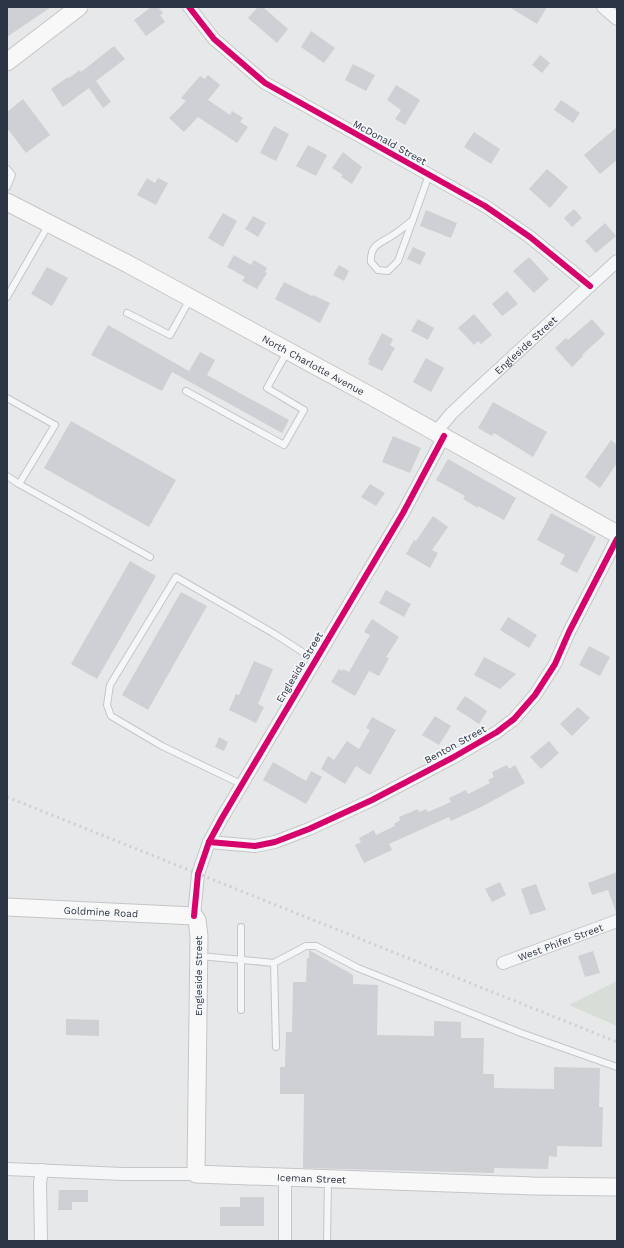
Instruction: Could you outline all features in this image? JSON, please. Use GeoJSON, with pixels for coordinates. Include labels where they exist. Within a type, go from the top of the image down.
{"type":"FeatureCollection","features":[{"type":"Feature","properties":{"kind":"main road"},"geometry":{"type":"LineString","coordinates":[[7,62],[79,7]]}},
{"type":"Feature","properties":{"kind":"main road","name":"North Charlotte Avenue"},"geometry":{"type":"LineString","coordinates":[[7,202],[190,298],[440,434],[617,534]]}},
{"type":"Feature","properties":{"kind":"main road","name":"Goldmine Road"},"geometry":{"type":"LineString","coordinates":[[7,906],[194,916]]}},
{"type":"Feature","properties":{"kind":"main road","name":"Engleside Street"},"geometry":{"type":"LineString","coordinates":[[194,916],[197,920],[198,956],[196,1174]]}},
{"type":"Feature","properties":{"kind":"main road","name":"Iceman Street"},"geometry":{"type":"LineString","coordinates":[[196,1174],[533,1186],[617,1187]]}},
{"type":"Feature","properties":{"kind":"street","name":"McDonald Street"},"geometry":{"type":"LineString","coordinates":[[189,7],[214,39],[265,83],[491,210],[530,237],[590,286]]}},
{"type":"Feature","properties":{"kind":"street"},"geometry":{"type":"LineString","coordinates":[[603,7],[617,19]]}},
{"type":"Feature","properties":{"kind":"street","name":"Engleside Street"},"geometry":{"type":"LineString","coordinates":[[194,916],[198,874],[209,842],[241,784],[403,513],[450,414],[617,261]]}},
{"type":"Feature","properties":{"kind":"street","name":"Benton Street"},"geometry":{"type":"LineString","coordinates":[[209,842],[255,846],[275,842],[309,829],[372,800],[452,758],[497,732],[514,719],[535,695],[555,664],[569,632],[617,539]]}},
{"type":"Feature","properties":{"kind":"street","name":"West Phifer Street"},"geometry":{"type":"LineString","coordinates":[[503,962],[617,921]]}},
{"type":"Feature","properties":{"kind":"street","name":"Iceman Street"},"geometry":{"type":"LineString","coordinates":[[7,1169],[123,1174],[196,1174]]}},
{"type":"Feature","properties":{"kind":"street"},"geometry":{"type":"LineString","coordinates":[[41,1241],[40,1183],[42,1170]]}},
{"type":"Feature","properties":{"kind":"street"},"geometry":{"type":"LineString","coordinates":[[285,1177],[285,1241]]}},
{"type":"Feature","properties":{"kind":"lane"},"geometry":{"type":"LineString","coordinates":[[7,169],[12,175],[7,187]]}},
{"type":"Feature","properties":{"kind":"lane"},"geometry":{"type":"LineString","coordinates":[[413,220],[393,235],[377,244],[371,253],[371,262],[378,270],[388,271],[398,261],[413,220],[429,175]]}},
{"type":"Feature","properties":{"kind":"lane"},"geometry":{"type":"LineString","coordinates":[[7,297],[49,224]]}},
{"type":"Feature","properties":{"kind":"lane"},"geometry":{"type":"LineString","coordinates":[[127,313],[170,335],[190,298]]}},
{"type":"Feature","properties":{"kind":"lane"},"geometry":{"type":"LineString","coordinates":[[186,391],[284,445],[304,410],[267,388],[287,352]]}},
{"type":"Feature","properties":{"kind":"lane"},"geometry":{"type":"LineString","coordinates":[[7,398],[55,425],[19,484]]}},
{"type":"Feature","properties":{"kind":"lane"},"geometry":{"type":"LineString","coordinates":[[7,476],[150,557]]}},
{"type":"Feature","properties":{"kind":"lane"},"geometry":{"type":"LineString","coordinates":[[241,784],[162,746],[111,716],[107,704],[110,686],[176,577],[273,633],[315,660]]}},
{"type":"Feature","properties":{"kind":"lane"},"geometry":{"type":"LineString","coordinates":[[241,927],[241,1010]]}},
{"type":"Feature","properties":{"kind":"lane"},"geometry":{"type":"LineString","coordinates":[[198,956],[274,963],[306,946],[316,946],[358,968],[500,1025],[617,1067]]}},
{"type":"Feature","properties":{"kind":"lane"},"geometry":{"type":"LineString","coordinates":[[274,963],[276,1047]]}},
{"type":"Feature","properties":{"kind":"lane"},"geometry":{"type":"LineString","coordinates":[[327,1241],[328,1178]]}},
{"type":"Feature","properties":{"kind":"shaded area"},"geometry":{"type":"Polygon","coordinates":[[[617,981],[617,1026],[569,1005],[617,981]]]}},
{"type":"Feature","properties":{"kind":"building"},"geometry":{"type":"Polygon","coordinates":[[[7,7],[51,7],[7,37],[7,7]]]}},
{"type":"Feature","properties":{"kind":"building"},"geometry":{"type":"Polygon","coordinates":[[[151,7],[158,7],[163,13],[160,15],[165,22],[146,36],[134,20],[151,7]]]}},
{"type":"Feature","properties":{"kind":"building"},"geometry":{"type":"Polygon","coordinates":[[[258,7],[263,7],[288,29],[277,43],[248,18],[258,7]]]}},
{"type":"Feature","properties":{"kind":"building"},"geometry":{"type":"Polygon","coordinates":[[[509,7],[547,7],[537,24],[509,7]]]}},
{"type":"Feature","properties":{"kind":"building"},"geometry":{"type":"Polygon","coordinates":[[[311,31],[335,48],[324,63],[301,47],[311,31]]]}},
{"type":"Feature","properties":{"kind":"building"},"geometry":{"type":"Polygon","coordinates":[[[114,46],[125,59],[96,81],[111,102],[103,108],[89,88],[63,107],[51,89],[80,70],[81,72],[114,46]]]}},
{"type":"Feature","properties":{"kind":"building"},"geometry":{"type":"Polygon","coordinates":[[[540,55],[550,63],[542,73],[532,65],[540,55]]]}},
{"type":"Feature","properties":{"kind":"building"},"geometry":{"type":"Polygon","coordinates":[[[353,64],[375,75],[366,91],[345,80],[353,64]]]}},
{"type":"Feature","properties":{"kind":"building"},"geometry":{"type":"Polygon","coordinates":[[[208,75],[220,85],[208,100],[230,115],[232,111],[243,118],[240,122],[248,127],[237,143],[198,117],[184,132],[169,118],[186,101],[181,98],[200,76],[205,79],[208,75]]]}},
{"type":"Feature","properties":{"kind":"building"},"geometry":{"type":"Polygon","coordinates":[[[396,85],[420,100],[405,125],[395,119],[401,110],[387,100],[396,85]]]}},
{"type":"Feature","properties":{"kind":"building"},"geometry":{"type":"Polygon","coordinates":[[[23,99],[50,135],[26,153],[7,128],[7,112],[23,99]]]}},
{"type":"Feature","properties":{"kind":"building"},"geometry":{"type":"Polygon","coordinates":[[[561,100],[580,113],[573,123],[554,110],[561,100]]]}},
{"type":"Feature","properties":{"kind":"building"},"geometry":{"type":"Polygon","coordinates":[[[274,126],[289,134],[276,161],[260,153],[274,126]]]}},
{"type":"Feature","properties":{"kind":"building"},"geometry":{"type":"Polygon","coordinates":[[[617,127],[617,160],[600,174],[584,155],[617,127]]]}},
{"type":"Feature","properties":{"kind":"building"},"geometry":{"type":"Polygon","coordinates":[[[474,132],[500,149],[491,164],[464,147],[474,132]]]}},
{"type":"Feature","properties":{"kind":"building"},"geometry":{"type":"Polygon","coordinates":[[[308,145],[327,155],[316,176],[296,166],[308,145]]]}},
{"type":"Feature","properties":{"kind":"building"},"geometry":{"type":"Polygon","coordinates":[[[343,152],[362,167],[352,184],[341,177],[343,175],[332,168],[343,152]]]}},
{"type":"Feature","properties":{"kind":"building"},"geometry":{"type":"Polygon","coordinates":[[[547,169],[568,187],[550,208],[529,189],[547,169]]]}},
{"type":"Feature","properties":{"kind":"building"},"geometry":{"type":"Polygon","coordinates":[[[147,178],[155,183],[158,178],[168,183],[156,205],[137,195],[147,178]]]}},
{"type":"Feature","properties":{"kind":"building"},"geometry":{"type":"Polygon","coordinates":[[[574,209],[582,218],[572,227],[564,218],[574,209]]]}},
{"type":"Feature","properties":{"kind":"building"},"geometry":{"type":"Polygon","coordinates":[[[426,210],[457,223],[451,238],[420,226],[426,210]]]}},
{"type":"Feature","properties":{"kind":"building"},"geometry":{"type":"Polygon","coordinates":[[[223,213],[237,221],[223,247],[208,238],[223,213]]]}},
{"type":"Feature","properties":{"kind":"building"},"geometry":{"type":"Polygon","coordinates":[[[253,216],[266,223],[258,237],[245,229],[253,216]]]}},
{"type":"Feature","properties":{"kind":"building"},"geometry":{"type":"Polygon","coordinates":[[[605,223],[616,236],[596,253],[585,241],[605,223]]]}},
{"type":"Feature","properties":{"kind":"building"},"geometry":{"type":"Polygon","coordinates":[[[413,247],[426,253],[420,265],[407,259],[413,247]]]}},
{"type":"Feature","properties":{"kind":"building"},"geometry":{"type":"Polygon","coordinates":[[[234,255],[251,265],[254,260],[267,268],[265,272],[267,273],[257,289],[242,281],[245,277],[227,267],[234,255]]]}},
{"type":"Feature","properties":{"kind":"building"},"geometry":{"type":"Polygon","coordinates":[[[529,257],[549,279],[534,293],[513,271],[529,257]]]}},
{"type":"Feature","properties":{"kind":"building"},"geometry":{"type":"Polygon","coordinates":[[[339,265],[349,271],[344,281],[333,275],[339,265]]]}},
{"type":"Feature","properties":{"kind":"building"},"geometry":{"type":"Polygon","coordinates":[[[47,267],[68,278],[52,306],[31,294],[47,267]]]}},
{"type":"Feature","properties":{"kind":"building"},"geometry":{"type":"Polygon","coordinates":[[[284,282],[330,303],[320,323],[275,299],[284,282]]]}},
{"type":"Feature","properties":{"kind":"building"},"geometry":{"type":"Polygon","coordinates":[[[507,291],[518,304],[502,316],[492,304],[507,291]]]}},
{"type":"Feature","properties":{"kind":"building"},"geometry":{"type":"Polygon","coordinates":[[[474,314],[492,335],[481,344],[478,341],[474,345],[458,328],[474,314]]]}},
{"type":"Feature","properties":{"kind":"building"},"geometry":{"type":"Polygon","coordinates":[[[418,319],[434,328],[428,340],[411,331],[418,319]]]}},
{"type":"Feature","properties":{"kind":"building"},"geometry":{"type":"Polygon","coordinates":[[[592,319],[605,334],[582,355],[583,356],[572,367],[555,348],[566,338],[568,340],[592,319]]]}},
{"type":"Feature","properties":{"kind":"building"},"geometry":{"type":"Polygon","coordinates":[[[108,325],[189,371],[200,352],[215,360],[207,375],[289,420],[282,433],[172,372],[162,391],[91,355],[108,325]]]}},
{"type":"Feature","properties":{"kind":"building"},"geometry":{"type":"Polygon","coordinates":[[[382,333],[393,339],[390,345],[395,348],[382,371],[368,364],[370,361],[368,360],[382,333]]]}},
{"type":"Feature","properties":{"kind":"building"},"geometry":{"type":"Polygon","coordinates":[[[426,358],[444,368],[431,392],[413,382],[426,358]]]}},
{"type":"Feature","properties":{"kind":"building"},"geometry":{"type":"Polygon","coordinates":[[[493,402],[547,432],[533,457],[494,433],[492,436],[478,428],[493,402]]]}},
{"type":"Feature","properties":{"kind":"building"},"geometry":{"type":"Polygon","coordinates":[[[71,421],[176,480],[149,527],[44,468],[71,421]]]}},
{"type":"Feature","properties":{"kind":"building"},"geometry":{"type":"Polygon","coordinates":[[[393,436],[421,448],[410,473],[382,462],[393,436]]]}},
{"type":"Feature","properties":{"kind":"building"},"geometry":{"type":"Polygon","coordinates":[[[611,440],[617,445],[617,463],[600,488],[585,477],[611,440]]]}},
{"type":"Feature","properties":{"kind":"building"},"geometry":{"type":"Polygon","coordinates":[[[448,459],[516,498],[504,520],[478,506],[478,508],[463,499],[465,496],[436,480],[448,459]]]}},
{"type":"Feature","properties":{"kind":"building"},"geometry":{"type":"Polygon","coordinates":[[[370,484],[385,493],[376,506],[361,497],[370,484]]]}},
{"type":"Feature","properties":{"kind":"building"},"geometry":{"type":"Polygon","coordinates":[[[551,513],[596,537],[577,573],[560,564],[565,555],[537,540],[551,513]]]}},
{"type":"Feature","properties":{"kind":"building"},"geometry":{"type":"Polygon","coordinates":[[[433,516],[448,527],[432,550],[438,553],[430,568],[406,554],[414,540],[416,541],[433,516]]]}},
{"type":"Feature","properties":{"kind":"building"},"geometry":{"type":"Polygon","coordinates":[[[130,561],[156,576],[97,679],[71,664],[130,561]]]}},
{"type":"Feature","properties":{"kind":"building"},"geometry":{"type":"Polygon","coordinates":[[[386,590],[411,604],[404,617],[379,603],[386,590]]]}},
{"type":"Feature","properties":{"kind":"building"},"geometry":{"type":"Polygon","coordinates":[[[181,592],[207,606],[148,710],[122,695],[181,592]]]}},
{"type":"Feature","properties":{"kind":"building"},"geometry":{"type":"Polygon","coordinates":[[[508,617],[537,635],[529,648],[500,630],[508,617]]]}},
{"type":"Feature","properties":{"kind":"building"},"geometry":{"type":"Polygon","coordinates":[[[372,619],[399,637],[386,657],[389,658],[379,676],[369,671],[355,696],[331,682],[339,669],[349,672],[370,635],[364,632],[372,619]]]}},
{"type":"Feature","properties":{"kind":"building"},"geometry":{"type":"Polygon","coordinates":[[[589,646],[610,657],[600,676],[579,665],[589,646]]]}},
{"type":"Feature","properties":{"kind":"building"},"geometry":{"type":"Polygon","coordinates":[[[484,657],[516,674],[500,689],[474,675],[484,657]]]}},
{"type":"Feature","properties":{"kind":"building"},"geometry":{"type":"Polygon","coordinates":[[[254,661],[273,669],[258,704],[264,707],[256,723],[229,710],[236,694],[239,695],[254,661]]]}},
{"type":"Feature","properties":{"kind":"building"},"geometry":{"type":"Polygon","coordinates":[[[465,696],[487,711],[479,724],[456,709],[465,696]]]}},
{"type":"Feature","properties":{"kind":"building"},"geometry":{"type":"Polygon","coordinates":[[[578,707],[590,718],[572,736],[560,724],[578,707]]]}},
{"type":"Feature","properties":{"kind":"building"},"geometry":{"type":"Polygon","coordinates":[[[435,716],[451,726],[439,745],[422,735],[435,716]]]}},
{"type":"Feature","properties":{"kind":"building"},"geometry":{"type":"Polygon","coordinates":[[[372,717],[396,730],[370,775],[356,766],[345,784],[321,769],[328,756],[334,760],[347,741],[359,749],[370,730],[366,728],[372,717]]]}},
{"type":"Feature","properties":{"kind":"building"},"geometry":{"type":"Polygon","coordinates":[[[219,737],[228,742],[224,751],[215,747],[219,737]]]}},
{"type":"Feature","properties":{"kind":"building"},"geometry":{"type":"Polygon","coordinates":[[[549,741],[559,753],[541,769],[530,757],[549,741]]]}},
{"type":"Feature","properties":{"kind":"building"},"geometry":{"type":"Polygon","coordinates":[[[273,762],[306,781],[311,771],[322,777],[306,804],[263,780],[273,762]]]}},
{"type":"Feature","properties":{"kind":"building"},"geometry":{"type":"Polygon","coordinates":[[[507,765],[509,769],[515,765],[525,783],[483,806],[451,821],[449,817],[389,844],[392,850],[364,863],[355,845],[361,842],[359,838],[374,830],[376,835],[395,826],[394,824],[400,820],[399,817],[418,809],[419,812],[426,809],[428,812],[451,802],[449,798],[466,790],[468,794],[490,783],[488,780],[494,777],[492,772],[507,765]]]}},
{"type":"Feature","properties":{"kind":"building"},"geometry":{"type":"Polygon","coordinates":[[[617,872],[616,912],[608,890],[592,895],[588,883],[617,872]]]}},
{"type":"Feature","properties":{"kind":"building"},"geometry":{"type":"Polygon","coordinates":[[[500,882],[506,895],[492,902],[485,889],[500,882]]]}},
{"type":"Feature","properties":{"kind":"building"},"geometry":{"type":"Polygon","coordinates":[[[536,884],[546,910],[530,915],[521,889],[536,884]]]}},
{"type":"Feature","properties":{"kind":"building"},"geometry":{"type":"Polygon","coordinates":[[[309,950],[353,975],[353,984],[378,985],[377,1035],[434,1036],[434,1021],[461,1022],[461,1038],[484,1038],[483,1074],[494,1074],[494,1088],[554,1089],[554,1067],[600,1068],[599,1107],[603,1107],[602,1147],[557,1146],[557,1157],[549,1156],[548,1169],[494,1168],[494,1173],[303,1168],[304,1094],[280,1094],[280,1067],[285,1067],[286,1032],[292,1032],[293,982],[306,982],[307,958],[309,958],[309,950]]]}},
{"type":"Feature","properties":{"kind":"building"},"geometry":{"type":"Polygon","coordinates":[[[593,951],[600,973],[585,977],[578,956],[593,951]]]}},
{"type":"Feature","properties":{"kind":"building"},"geometry":{"type":"Polygon","coordinates":[[[66,1019],[99,1020],[99,1036],[66,1035],[66,1019]]]}},
{"type":"Feature","properties":{"kind":"building"},"geometry":{"type":"Polygon","coordinates":[[[59,1190],[88,1190],[88,1202],[72,1202],[72,1210],[58,1210],[59,1190]]]}},
{"type":"Feature","properties":{"kind":"building"},"geometry":{"type":"Polygon","coordinates":[[[240,1197],[264,1197],[264,1226],[220,1226],[220,1207],[240,1207],[240,1197]]]}},
{"type":"Feature","properties":{"kind":"railway"},"geometry":{"type":"LineString","coordinates":[[7,797],[617,1042]]}},
{"type":"Feature","properties":{"kind":"cycle path"},"geometry":{"type":"LineString","coordinates":[[189,7],[214,39],[265,83],[485,206],[530,237],[590,286]]}},
{"type":"Feature","properties":{"kind":"cycle path"},"geometry":{"type":"LineString","coordinates":[[194,916],[198,874],[209,842],[403,513],[444,436]]}},
{"type":"Feature","properties":{"kind":"cycle path"},"geometry":{"type":"LineString","coordinates":[[209,842],[255,846],[275,842],[309,829],[372,800],[452,758],[497,732],[514,719],[535,695],[555,664],[569,632],[617,539]]}}]}
